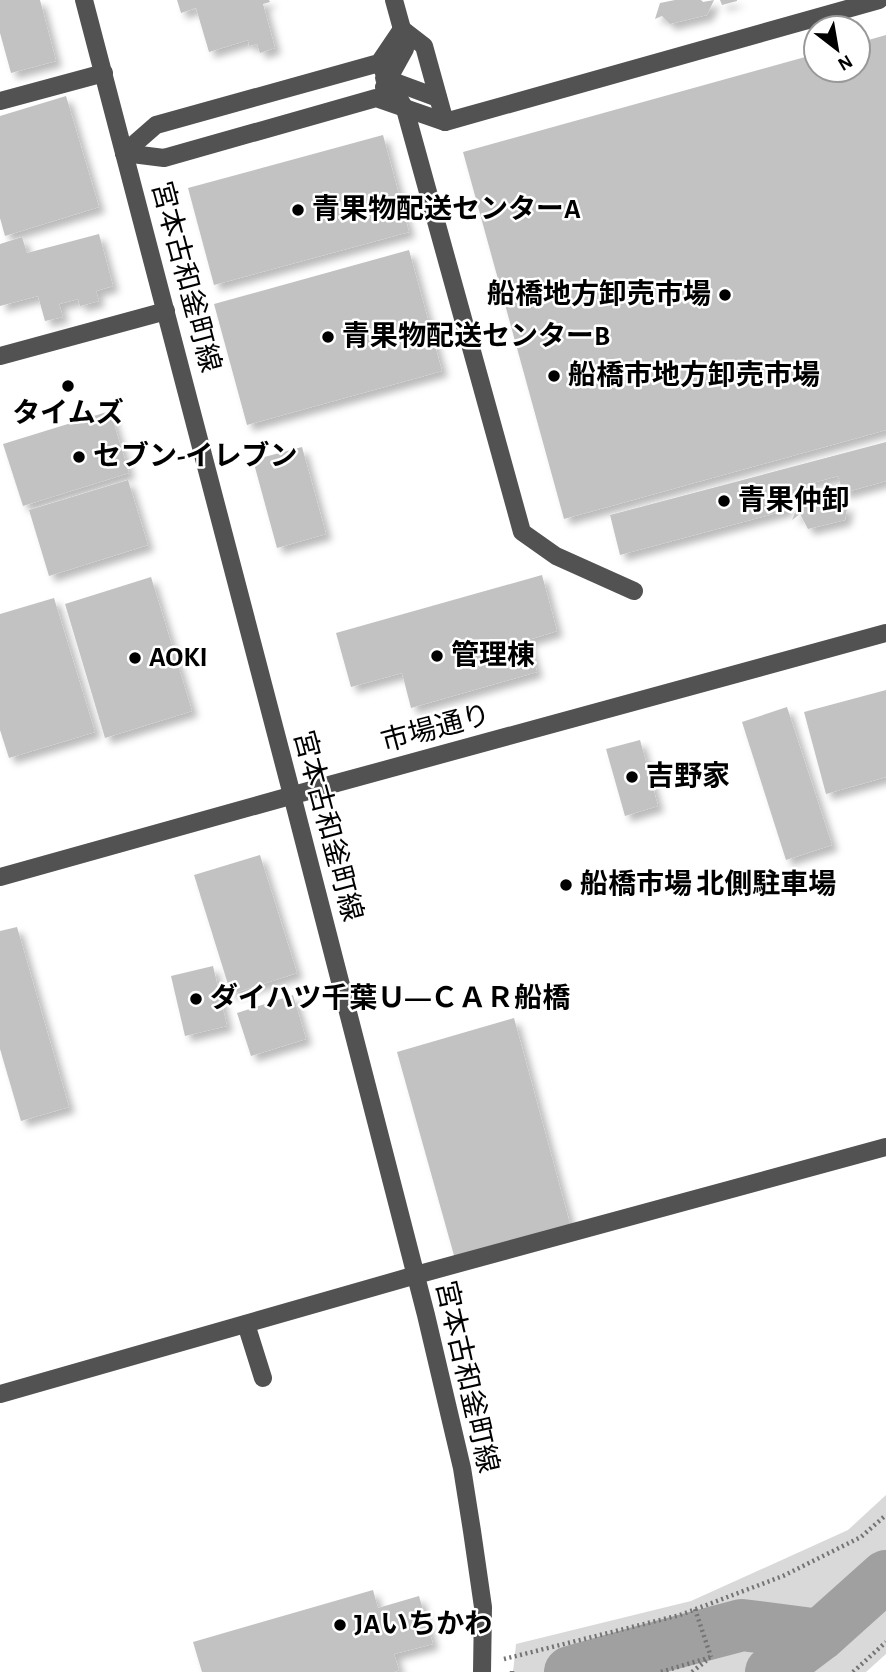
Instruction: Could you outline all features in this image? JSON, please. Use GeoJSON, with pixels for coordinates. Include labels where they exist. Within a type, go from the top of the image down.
{"type":"FeatureCollection","features":[{"type":"Feature","properties":{"kind":"street","name":"宮本古和釜町線"},"geometry":{"type":"LineString","coordinates":[[84,0],[416,1275],[464,1479],[483,1607],[483,1667]]}},
{"type":"Feature","properties":{"kind":"street"},"geometry":{"type":"LineString","coordinates":[[376,98],[405,49],[394,0]]}},
{"type":"Feature","properties":{"kind":"street"},"geometry":{"type":"LineString","coordinates":[[124,153],[164,158],[376,98],[445,122],[879,0]]}},
{"type":"Feature","properties":{"kind":"street"},"geometry":{"type":"LineString","coordinates":[[124,153],[156,125],[379,63],[402,29]]}},
{"type":"Feature","properties":{"kind":"street"},"geometry":{"type":"LineString","coordinates":[[402,29],[424,46],[445,122]]}},
{"type":"Feature","properties":{"kind":"street"},"geometry":{"type":"LineString","coordinates":[[379,63],[405,109],[523,532],[556,556],[634,591]]}},
{"type":"Feature","properties":{"kind":"street"},"geometry":{"type":"LineString","coordinates":[[357,69],[438,98]]}},
{"type":"Feature","properties":{"kind":"street"},"geometry":{"type":"LineString","coordinates":[[0,101],[104,73]]}},
{"type":"Feature","properties":{"kind":"street"},"geometry":{"type":"LineString","coordinates":[[0,356],[166,311]]}},
{"type":"Feature","properties":{"kind":"street","name":"市場通り"},"geometry":{"type":"LineString","coordinates":[[0,877],[886,633]]}},
{"type":"Feature","properties":{"kind":"street"},"geometry":{"type":"LineString","coordinates":[[0,1394],[416,1275],[886,1147]]}},
{"type":"Feature","properties":{"kind":"street"},"geometry":{"type":"LineString","coordinates":[[246,1324],[263,1378]]}},
{"type":"Feature","properties":{"kind":"path"},"geometry":{"type":"LineString","coordinates":[[483,1667],[680,1615],[783,1576],[861,1537],[886,1515]]}},
{"type":"Feature","properties":{"kind":"path"},"geometry":{"type":"LineString","coordinates":[[695,1609],[710,1657]]}},
{"type":"Feature","properties":{"kind":"path"},"geometry":{"type":"LineString","coordinates":[[853,1672],[886,1642]]}},
{"type":"Feature","properties":{"kind":"path"},"geometry":{"type":"LineString","coordinates":[[661,1672],[710,1657]]}},
{"type":"Feature","properties":{"kind":"path"},"geometry":{"type":"LineString","coordinates":[[692,1672],[710,1657]]}},
{"type":"Feature","properties":{"kind":"shaded area"},"geometry":{"type":"Polygon","coordinates":[[[886,1495],[886,1654],[866,1672],[513,1672],[516,1644],[691,1601],[848,1530],[886,1495]]]}},
{"type":"Feature","properties":{"kind":"building"},"geometry":{"type":"Polygon","coordinates":[[[0,0],[40,0],[56,61],[11,73],[0,33],[0,0]]]}},
{"type":"Feature","properties":{"kind":"building"},"geometry":{"type":"Polygon","coordinates":[[[177,0],[269,0],[270,2],[263,4],[275,48],[260,53],[257,44],[249,46],[248,40],[209,52],[196,8],[181,13],[177,0]]]}},
{"type":"Feature","properties":{"kind":"building"},"geometry":{"type":"Polygon","coordinates":[[[675,0],[714,0],[707,15],[670,24],[662,16],[655,19],[660,3],[675,0]]]}},
{"type":"Feature","properties":{"kind":"building"},"geometry":{"type":"Polygon","coordinates":[[[720,0],[737,0],[737,1],[722,5],[720,0]]]}},
{"type":"Feature","properties":{"kind":"building"},"geometry":{"type":"Polygon","coordinates":[[[886,35],[886,430],[564,519],[463,152],[802,58],[802,84],[872,84],[872,39],[886,35]]]}},
{"type":"Feature","properties":{"kind":"building"},"geometry":{"type":"Polygon","coordinates":[[[66,96],[99,207],[5,236],[0,218],[0,116],[66,96]]]}},
{"type":"Feature","properties":{"kind":"building","name":"青果物配送センターA"},"geometry":{"type":"Polygon","coordinates":[[[383,135],[409,232],[214,285],[188,188],[383,135]]]}},
{"type":"Feature","properties":{"kind":"building"},"geometry":{"type":"Polygon","coordinates":[[[99,234],[113,286],[96,291],[99,301],[80,306],[78,299],[59,304],[63,317],[45,321],[38,296],[0,306],[0,244],[22,237],[27,253],[99,234]]]}},
{"type":"Feature","properties":{"kind":"building","name":"青果物配送センターB"},"geometry":{"type":"Polygon","coordinates":[[[409,250],[442,371],[247,425],[214,304],[409,250]]]}},
{"type":"Feature","properties":{"kind":"building"},"geometry":{"type":"Polygon","coordinates":[[[110,411],[129,473],[23,506],[3,444],[110,411]]]}},
{"type":"Feature","properties":{"kind":"building","name":"青果仲卸"},"geometry":{"type":"Polygon","coordinates":[[[886,442],[886,481],[843,493],[838,476],[783,491],[788,510],[620,555],[610,515],[886,442]]]}},
{"type":"Feature","properties":{"kind":"building"},"geometry":{"type":"Polygon","coordinates":[[[302,447],[326,534],[277,548],[253,460],[302,447]]]}},
{"type":"Feature","properties":{"kind":"building"},"geometry":{"type":"Polygon","coordinates":[[[128,480],[148,545],[49,576],[29,510],[128,480]]]}},
{"type":"Feature","properties":{"kind":"building"},"geometry":{"type":"Polygon","coordinates":[[[833,495],[841,508],[848,503],[845,520],[808,529],[800,514],[792,520],[798,505],[833,495]]]}},
{"type":"Feature","properties":{"kind":"building","name":"管理棟"},"geometry":{"type":"Polygon","coordinates":[[[542,575],[557,631],[528,640],[537,672],[411,708],[402,673],[351,687],[336,633],[542,575]]]}},
{"type":"Feature","properties":{"kind":"building"},"geometry":{"type":"Polygon","coordinates":[[[151,577],[192,711],[105,738],[65,604],[151,577]]]}},
{"type":"Feature","properties":{"kind":"building"},"geometry":{"type":"Polygon","coordinates":[[[54,598],[95,732],[9,758],[0,730],[0,614],[54,598]]]}},
{"type":"Feature","properties":{"kind":"building"},"geometry":{"type":"Polygon","coordinates":[[[886,690],[886,777],[826,794],[804,712],[886,690]]]}},
{"type":"Feature","properties":{"kind":"building"},"geometry":{"type":"Polygon","coordinates":[[[787,707],[832,845],[786,860],[742,722],[787,707]]]}},
{"type":"Feature","properties":{"kind":"building"},"geometry":{"type":"Polygon","coordinates":[[[640,740],[658,806],[625,816],[606,749],[640,740]]]}},
{"type":"Feature","properties":{"kind":"building"},"geometry":{"type":"Polygon","coordinates":[[[260,855],[297,973],[231,994],[194,875],[260,855]]]}},
{"type":"Feature","properties":{"kind":"building"},"geometry":{"type":"Polygon","coordinates":[[[17,927],[69,1107],[21,1121],[0,1049],[0,931],[17,927]]]}},
{"type":"Feature","properties":{"kind":"building"},"geometry":{"type":"Polygon","coordinates":[[[213,966],[227,1026],[185,1036],[171,976],[213,966]]]}},
{"type":"Feature","properties":{"kind":"building"},"geometry":{"type":"Polygon","coordinates":[[[293,995],[306,1039],[251,1056],[237,1013],[293,995]]]}},
{"type":"Feature","properties":{"kind":"building"},"geometry":{"type":"Polygon","coordinates":[[[514,1018],[570,1224],[455,1259],[397,1052],[514,1018]]]}},
{"type":"Feature","properties":{"kind":"building","name":"JAいちかわ"},"geometry":{"type":"Polygon","coordinates":[[[373,1590],[378,1608],[419,1596],[433,1644],[394,1654],[399,1670],[202,1672],[193,1642],[373,1590]]]}},
{"type":"Feature","properties":{"kind":"waterway"},"geometry":{"type":"LineString","coordinates":[[771,1672],[820,1635],[886,1576]]}},
{"type":"Feature","properties":{"kind":"waterway"},"geometry":{"type":"LineString","coordinates":[[570,1672],[742,1625],[820,1635]]}},
{"type":"Feature","properties":{"kind":"place","name":"青果物配送センターA"},"geometry":{"type":"Point","coordinates":[298,210]}},
{"type":"Feature","properties":{"kind":"place","name":"船橋地方卸売市場"},"geometry":{"type":"Point","coordinates":[725,295]}},
{"type":"Feature","properties":{"kind":"place","name":"青果物配送センターB"},"geometry":{"type":"Point","coordinates":[328,337]}},
{"type":"Feature","properties":{"kind":"place","name":"船橋市地方卸売市場"},"geometry":{"type":"Point","coordinates":[554,376]}},
{"type":"Feature","properties":{"kind":"place","name":"タイムズ"},"geometry":{"type":"Point","coordinates":[68,386]}},
{"type":"Feature","properties":{"kind":"place","name":"セブン-イレブン"},"geometry":{"type":"Point","coordinates":[79,457]}},
{"type":"Feature","properties":{"kind":"place","name":"青果仲卸"},"geometry":{"type":"Point","coordinates":[724,501]}},
{"type":"Feature","properties":{"kind":"place","name":"管理棟"},"geometry":{"type":"Point","coordinates":[437,656]}},
{"type":"Feature","properties":{"kind":"place","name":"AOKI"},"geometry":{"type":"Point","coordinates":[135,658]}},
{"type":"Feature","properties":{"kind":"place","name":"吉野家"},"geometry":{"type":"Point","coordinates":[632,777]}},
{"type":"Feature","properties":{"kind":"place","name":"船橋市場 北側駐車場"},"geometry":{"type":"Point","coordinates":[566,885]}},
{"type":"Feature","properties":{"kind":"place","name":"ダイハツ千葉Ｕ―ＣＡＲ船橋"},"geometry":{"type":"Point","coordinates":[196,999]}},
{"type":"Feature","properties":{"kind":"place","name":"JAいちかわ"},"geometry":{"type":"Point","coordinates":[340,1625]}}]}
